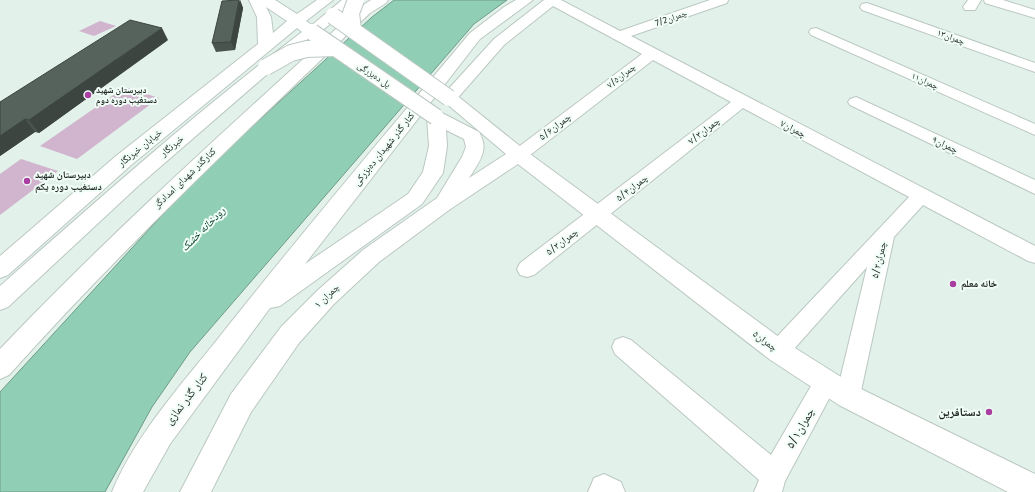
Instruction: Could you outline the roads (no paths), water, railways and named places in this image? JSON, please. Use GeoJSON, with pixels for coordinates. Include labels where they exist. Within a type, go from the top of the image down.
{"type":"FeatureCollection","features":[{"type":"Feature","properties":{"kind":"main road"},"geometry":{"type":"LineString","coordinates":[[256,0],[264,17],[266,47]]}},
{"type":"Feature","properties":{"kind":"main road","name":"پل ده‌بزرگی"},"geometry":{"type":"LineString","coordinates":[[266,0],[436,117],[472,136],[475,147],[472,157],[463,174],[442,205]]}},
{"type":"Feature","properties":{"kind":"main road","name":"خبرنگار"},"geometry":{"type":"LineString","coordinates":[[266,47],[297,21],[322,5],[351,0]]}},
{"type":"Feature","properties":{"kind":"main road"},"geometry":{"type":"LineString","coordinates":[[353,30],[351,13],[356,0]]}},
{"type":"Feature","properties":{"kind":"main road","name":"کنارگذر شهدای امدادگر"},"geometry":{"type":"LineString","coordinates":[[0,368],[36,327],[187,175],[365,10],[381,0]]}},
{"type":"Feature","properties":{"kind":"main road","name":"کنار گذر شهیدان ده‌بزرکی"},"geometry":{"type":"LineString","coordinates":[[254,311],[474,36],[509,10],[526,0]]}},
{"type":"Feature","properties":{"kind":"main road"},"geometry":{"type":"LineString","coordinates":[[322,5],[353,30],[449,98]]}},
{"type":"Feature","properties":{"kind":"main road","name":"خبرنگار"},"geometry":{"type":"LineString","coordinates":[[0,300],[130,182],[266,67],[312,32],[322,5]]}},
{"type":"Feature","properties":{"kind":"main road","name":"خیابان خبرنگار"},"geometry":{"type":"LineString","coordinates":[[0,269],[123,161],[266,47]]}},
{"type":"Feature","properties":{"kind":"main road"},"geometry":{"type":"LineString","coordinates":[[266,67],[291,53],[307,49],[335,48]]}},
{"type":"Feature","properties":{"kind":"main road","name":"چمران۵"},"geometry":{"type":"LineString","coordinates":[[449,98],[518,155],[778,351],[848,396],[1035,490]]}},
{"type":"Feature","properties":{"kind":"main road"},"geometry":{"type":"LineString","coordinates":[[254,311],[415,199],[433,173],[438,146],[436,117]]}},
{"type":"Feature","properties":{"kind":"main road","name":"چمران ۱"},"geometry":{"type":"LineString","coordinates":[[195,492],[241,403],[290,335],[326,296],[371,256],[442,205],[518,155]]}},
{"type":"Feature","properties":{"kind":"main road"},"geometry":{"type":"LineString","coordinates":[[0,308],[35,269]]}},
{"type":"Feature","properties":{"kind":"main road","name":"کنار گذر نمازی"},"geometry":{"type":"LineString","coordinates":[[127,492],[160,434],[254,311]]}},
{"type":"Feature","properties":{"kind":"street","name":"چمران۷"},"geometry":{"type":"LineString","coordinates":[[552,0],[741,102],[1035,255]]}},
{"type":"Feature","properties":{"kind":"street"},"geometry":{"type":"LineString","coordinates":[[449,98],[499,42],[552,0]]}},
{"type":"Feature","properties":{"kind":"street","name":"7/2چمران"},"geometry":{"type":"LineString","coordinates":[[619,36],[722,0]]}},
{"type":"Feature","properties":{"kind":"street"},"geometry":{"type":"LineString","coordinates":[[990,0],[1035,14]]}},
{"type":"Feature","properties":{"kind":"street","name":"چمران۱۳"},"geometry":{"type":"LineString","coordinates":[[867,7],[913,29],[1035,68]]}},
{"type":"Feature","properties":{"kind":"street","name":"چمران۱۱"},"geometry":{"type":"LineString","coordinates":[[816,32],[1035,130]]}},
{"type":"Feature","properties":{"kind":"street","name":"چمران۷/۵"},"geometry":{"type":"LineString","coordinates":[[591,99],[652,53]]}},
{"type":"Feature","properties":{"kind":"street","name":"چمران۵/۶"},"geometry":{"type":"LineString","coordinates":[[518,155],[591,99]]}},
{"type":"Feature","properties":{"kind":"street","name":"چمران۷/۳"},"geometry":{"type":"LineString","coordinates":[[666,161],[741,102]]}},
{"type":"Feature","properties":{"kind":"street","name":"چمران۹"},"geometry":{"type":"LineString","coordinates":[[856,102],[1035,188]]}},
{"type":"Feature","properties":{"kind":"street","name":"چمران۵/۴"},"geometry":{"type":"LineString","coordinates":[[597,215],[666,161]]}},
{"type":"Feature","properties":{"kind":"street"},"geometry":{"type":"LineString","coordinates":[[886,233],[921,195]]}},
{"type":"Feature","properties":{"kind":"street","name":"چمران۵/۳"},"geometry":{"type":"LineString","coordinates":[[527,269],[597,215]]}},
{"type":"Feature","properties":{"kind":"street","name":"چمران۵/۲"},"geometry":{"type":"LineString","coordinates":[[778,351],[886,233]]}},
{"type":"Feature","properties":{"kind":"street","name":"چمران۵/۲"},"geometry":{"type":"LineString","coordinates":[[848,396],[886,233]]}},
{"type":"Feature","properties":{"kind":"street"},"geometry":{"type":"LineString","coordinates":[[623,347],[771,483]]}},
{"type":"Feature","properties":{"kind":"street","name":"چمران۵/۱"},"geometry":{"type":"LineString","coordinates":[[771,483],[826,382]]}},
{"type":"Feature","properties":{"kind":"street"},"geometry":{"type":"LineString","coordinates":[[602,492],[604,488],[610,492]]}},
{"type":"Feature","properties":{"kind":"water","name":"رودخانه خشک"},"geometry":{"type":"Polygon","coordinates":[[[394,0],[507,0],[474,24],[190,352],[152,407],[105,492],[0,492],[0,392],[197,177],[372,17],[394,0]]]}},
{"type":"Feature","properties":{"kind":"place","name":"دبیرستان شهید دستغیب دوره دوم"},"geometry":{"type":"Point","coordinates":[88,95]}},
{"type":"Feature","properties":{"kind":"place","name":"دبیرستان شهید دستغیب دوره یکم"},"geometry":{"type":"Point","coordinates":[27,181]}},
{"type":"Feature","properties":{"kind":"place","name":"خانه معلم"},"geometry":{"type":"Point","coordinates":[953,284]}},
{"type":"Feature","properties":{"kind":"place","name":"دستافرین"},"geometry":{"type":"Point","coordinates":[989,412]}}]}
